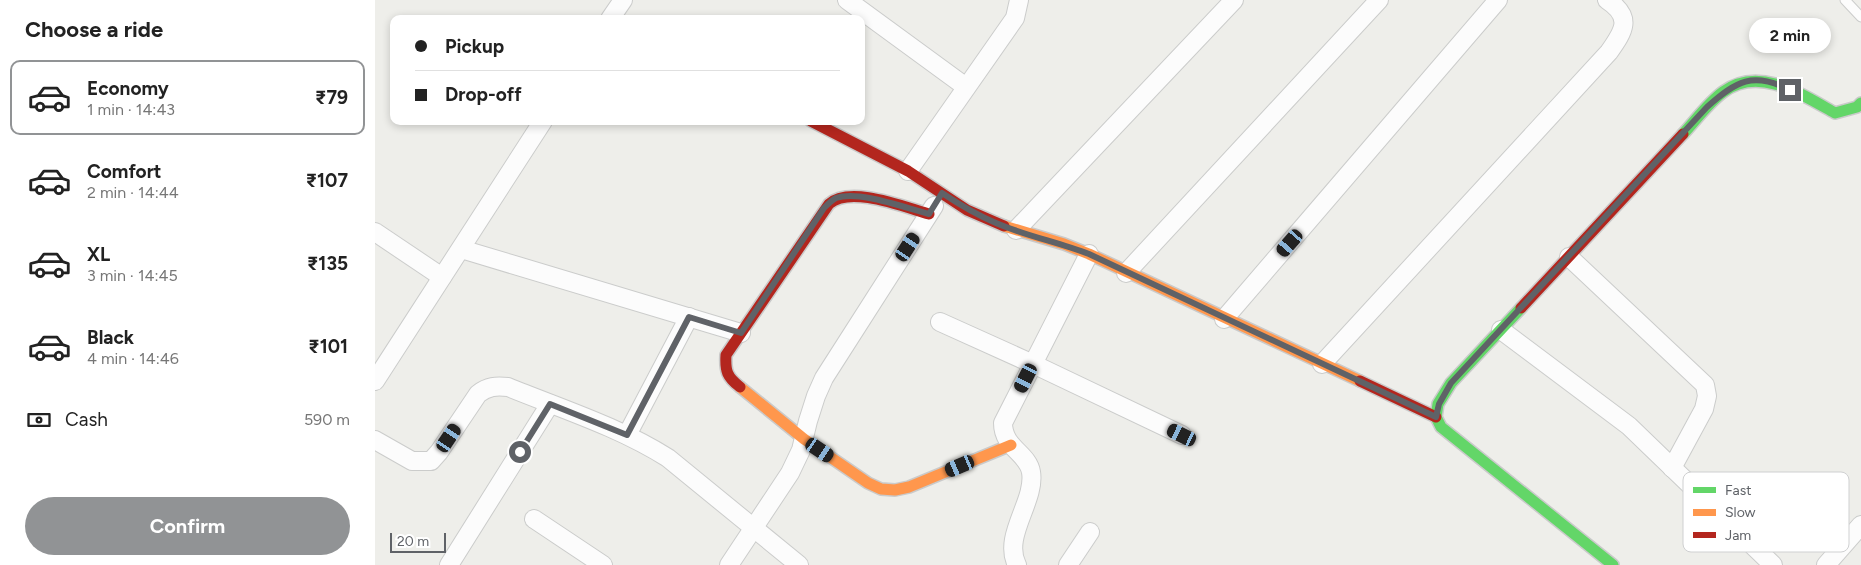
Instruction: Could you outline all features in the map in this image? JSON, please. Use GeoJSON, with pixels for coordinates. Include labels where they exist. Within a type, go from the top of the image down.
{"type":"FeatureCollection","features":[{"type":"Feature","properties":{"kind":"street"},"geometry":{"type":"LineString","coordinates":[[615,15],[623,0]]}},
{"type":"Feature","properties":{"kind":"street"},"geometry":{"type":"LineString","coordinates":[[847,0],[966,87]]}},
{"type":"Feature","properties":{"kind":"street"},"geometry":{"type":"LineString","coordinates":[[908,171],[1015,18],[1020,0]]}},
{"type":"Feature","properties":{"kind":"street"},"geometry":{"type":"LineString","coordinates":[[1016,230],[1233,0]]}},
{"type":"Feature","properties":{"kind":"street"},"geometry":{"type":"LineString","coordinates":[[1126,273],[1379,0]]}},
{"type":"Feature","properties":{"kind":"street"},"geometry":{"type":"LineString","coordinates":[[1225,319],[1498,0]]}},
{"type":"Feature","properties":{"kind":"street"},"geometry":{"type":"LineString","coordinates":[[1322,364],[1609,52],[1621,35],[1624,20],[1617,7],[1607,0]]}},
{"type":"Feature","properties":{"kind":"street"},"geometry":{"type":"LineString","coordinates":[[1436,417],[1439,404],[1451,383],[1707,107],[1728,89],[1752,80],[1775,83],[1835,112],[1857,107],[1861,103]]}},
{"type":"Feature","properties":{"kind":"street"},"geometry":{"type":"LineString","coordinates":[[375,382],[540,125]]}},
{"type":"Feature","properties":{"kind":"street"},"geometry":{"type":"LineString","coordinates":[[819,125],[908,171],[967,210],[998,224],[1089,254],[1436,417],[1441,427],[1454,438],[1613,565]]}},
{"type":"Feature","properties":{"kind":"street"},"geometry":{"type":"LineString","coordinates":[[729,565],[791,473],[801,450],[816,396],[824,378],[942,193]]}},
{"type":"Feature","properties":{"kind":"street"},"geometry":{"type":"LineString","coordinates":[[929,214],[863,197],[847,195],[834,198],[824,208],[726,355],[725,369],[732,381],[803,439],[868,483],[881,489],[895,490],[909,487],[1011,445]]}},
{"type":"Feature","properties":{"kind":"street"},"geometry":{"type":"LineString","coordinates":[[375,232],[442,277]]}},
{"type":"Feature","properties":{"kind":"street"},"geometry":{"type":"LineString","coordinates":[[461,248],[741,333]]}},
{"type":"Feature","properties":{"kind":"street"},"geometry":{"type":"LineString","coordinates":[[1017,565],[1013,557],[1014,542],[1030,486],[1031,471],[1026,461],[1011,445],[1003,432],[1003,423],[1089,254]]}},
{"type":"Feature","properties":{"kind":"street"},"geometry":{"type":"LineString","coordinates":[[1569,257],[1705,385],[1707,396],[1704,409],[1672,468]]}},
{"type":"Feature","properties":{"kind":"street"},"geometry":{"type":"LineString","coordinates":[[627,435],[689,317]]}},
{"type":"Feature","properties":{"kind":"street"},"geometry":{"type":"LineString","coordinates":[[940,322],[1182,435]]}},
{"type":"Feature","properties":{"kind":"street"},"geometry":{"type":"LineString","coordinates":[[1501,330],[1629,426],[1683,479]]}},
{"type":"Feature","properties":{"kind":"street"},"geometry":{"type":"LineString","coordinates":[[375,440],[412,460],[431,462],[479,394],[486,388],[495,386],[508,387],[627,435],[668,458],[799,565]]}},
{"type":"Feature","properties":{"kind":"street"},"geometry":{"type":"LineString","coordinates":[[449,565],[550,404]]}},
{"type":"Feature","properties":{"kind":"street"},"geometry":{"type":"LineString","coordinates":[[534,519],[603,565]]}},
{"type":"Feature","properties":{"kind":"street"},"geometry":{"type":"LineString","coordinates":[[1849,539],[1861,525]]}},
{"type":"Feature","properties":{"kind":"street"},"geometry":{"type":"LineString","coordinates":[[1068,565],[1090,532]]}},
{"type":"Feature","properties":{"kind":"street"},"geometry":{"type":"LineString","coordinates":[[1759,552],[1773,565]]}},
{"type":"Feature","properties":{"kind":"street"},"geometry":{"type":"LineString","coordinates":[[1826,565],[1837,552]]}},
{"type":"Feature","properties":{"kind":"lane"},"geometry":{"type":"LineString","coordinates":[[1845,0],[1861,17]]}},
{"type":"Feature","properties":{"kind":"traffic: fast"},"geometry":{"type":"LineString","coordinates":[[1683,134],[1707,106],[1723,92],[1737,84],[1751,81],[1766,82],[1795,91],[1835,113],[1857,107],[1861,103]]}},
{"type":"Feature","properties":{"kind":"traffic: fast"},"geometry":{"type":"LineString","coordinates":[[1521,308],[1451,383],[1438,404],[1436,417],[1441,427],[1613,565]]}},
{"type":"Feature","properties":{"kind":"traffic: slow"},"geometry":{"type":"LineString","coordinates":[[1004,226],[1064,244],[1089,254],[1360,381]]}},
{"type":"Feature","properties":{"kind":"traffic: slow"},"geometry":{"type":"LineString","coordinates":[[740,387],[804,439],[868,483],[881,489],[895,490],[909,487],[1011,445]]}},
{"type":"Feature","properties":{"kind":"traffic: jam"},"geometry":{"type":"LineString","coordinates":[[819,125],[908,171],[967,210],[1004,226]]}},
{"type":"Feature","properties":{"kind":"traffic: jam"},"geometry":{"type":"LineString","coordinates":[[1521,308],[1683,134]]}},
{"type":"Feature","properties":{"kind":"traffic: jam"},"geometry":{"type":"LineString","coordinates":[[740,387],[732,380],[728,373],[726,355],[829,204],[838,199],[863,197],[877,199],[929,214]]}},
{"type":"Feature","properties":{"kind":"traffic: jam"},"geometry":{"type":"LineString","coordinates":[[1360,381],[1436,417]]}},
{"type":"Feature","properties":{"kind":"route"},"geometry":{"type":"LineString","coordinates":[[520,452],[550,404],[627,435],[689,317],[741,333],[824,208],[834,198],[847,195],[863,197],[929,214],[942,193],[967,210],[998,224],[1064,244],[1089,254],[1436,417],[1439,404],[1451,383],[1707,107],[1728,89],[1752,80],[1775,83],[1790,90]]}}]}
